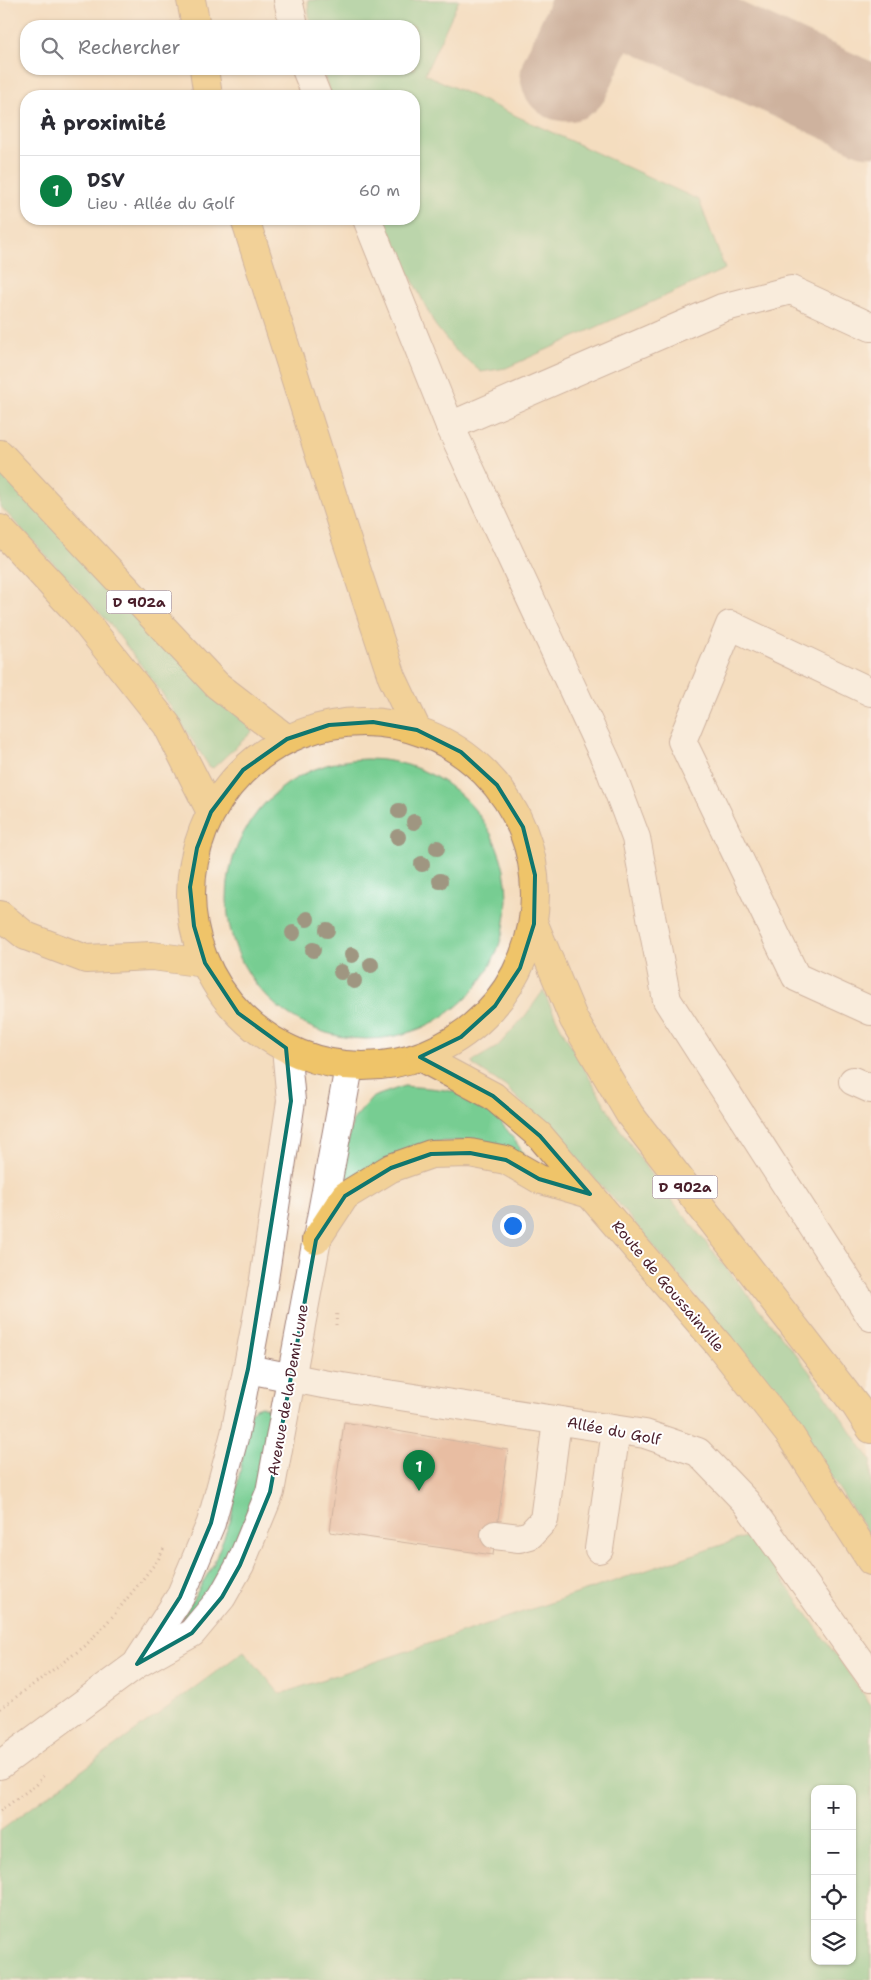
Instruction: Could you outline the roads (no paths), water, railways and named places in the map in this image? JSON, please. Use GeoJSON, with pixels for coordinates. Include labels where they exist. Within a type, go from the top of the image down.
{"type":"FeatureCollection","features":[{"type":"Feature","properties":{"kind":"main road"},"geometry":{"type":"LineString","coordinates":[[191,0],[195,20]]}},
{"type":"Feature","properties":{"kind":"main road"},"geometry":{"type":"LineString","coordinates":[[205,75],[207,90]]}},
{"type":"Feature","properties":{"kind":"main road"},"geometry":{"type":"LineString","coordinates":[[247,225],[392,677],[417,730]]}},
{"type":"Feature","properties":{"kind":"main road","name":"D 902a"},"geometry":{"type":"LineString","coordinates":[[0,454],[217,685],[287,739]]}},
{"type":"Feature","properties":{"kind":"main road","name":"D 902a"},"geometry":{"type":"LineString","coordinates":[[0,530],[79,614],[168,724],[211,812]]}},
{"type":"Feature","properties":{"kind":"main road"},"geometry":{"type":"LineString","coordinates":[[373,722],[417,730],[461,752],[497,785],[523,827],[535,875],[534,924],[520,968],[495,1006],[461,1037],[420,1057],[385,1066],[349,1066],[317,1060],[286,1048],[238,1014],[205,963],[194,926],[190,887],[196,848],[211,812],[243,770],[287,739],[329,725],[373,722]]}},
{"type":"Feature","properties":{"kind":"main road"},"geometry":{"type":"LineString","coordinates":[[0,915],[26,936],[86,959],[152,956],[205,963]]}},
{"type":"Feature","properties":{"kind":"main road","name":"D 902a"},"geometry":{"type":"LineString","coordinates":[[534,924],[574,1020],[630,1115],[856,1406],[871,1430]]}},
{"type":"Feature","properties":{"kind":"main road","name":"Route de Goussainville"},"geometry":{"type":"LineString","coordinates":[[420,1057],[493,1096],[540,1136],[719,1345],[790,1435],[871,1561]]}},
{"type":"Feature","properties":{"kind":"main road"},"geometry":{"type":"LineString","coordinates":[[316,1240],[346,1196],[391,1168],[431,1154],[470,1153],[506,1160],[539,1179],[590,1194]]}},
{"type":"Feature","properties":{"kind":"street"},"geometry":{"type":"LineString","coordinates":[[288,0],[293,20]]}},
{"type":"Feature","properties":{"kind":"street"},"geometry":{"type":"LineString","coordinates":[[308,75],[315,90]]}},
{"type":"Feature","properties":{"kind":"street"},"geometry":{"type":"LineString","coordinates":[[369,225],[450,426],[610,769],[636,838],[667,1000],[871,1317]]}},
{"type":"Feature","properties":{"kind":"street"},"geometry":{"type":"LineString","coordinates":[[450,426],[722,308],[791,290],[871,327]]}},
{"type":"Feature","properties":{"kind":"street"},"geometry":{"type":"LineString","coordinates":[[871,692],[730,625],[682,741],[796,978],[871,1011]]}},
{"type":"Feature","properties":{"kind":"street","name":"Avenue de la Demi Lune"},"geometry":{"type":"LineString","coordinates":[[137,1664],[180,1597],[211,1523],[235,1434],[263,1286],[291,1101],[286,1048]]}},
{"type":"Feature","properties":{"kind":"street","name":"Avenue de la Demi Lune"},"geometry":{"type":"LineString","coordinates":[[0,1766],[137,1664],[192,1633],[222,1597],[240,1565],[270,1492],[349,1066]]}},
{"type":"Feature","properties":{"kind":"street","name":"Allée du Golf"},"geometry":{"type":"LineString","coordinates":[[248,1369],[291,1378],[616,1431],[645,1434],[698,1452],[746,1502],[871,1677]]}},
{"type":"Feature","properties":{"kind":"street"},"geometry":{"type":"LineString","coordinates":[[495,1535],[519,1538],[530,1535],[544,1520],[557,1421]]}},
{"type":"Feature","properties":{"kind":"street"},"geometry":{"type":"LineString","coordinates":[[599,1549],[616,1431]]}},
{"type":"Feature","properties":{"kind":"place","name":"DSV"},"geometry":{"type":"Point","coordinates":[419,1491]}}]}
